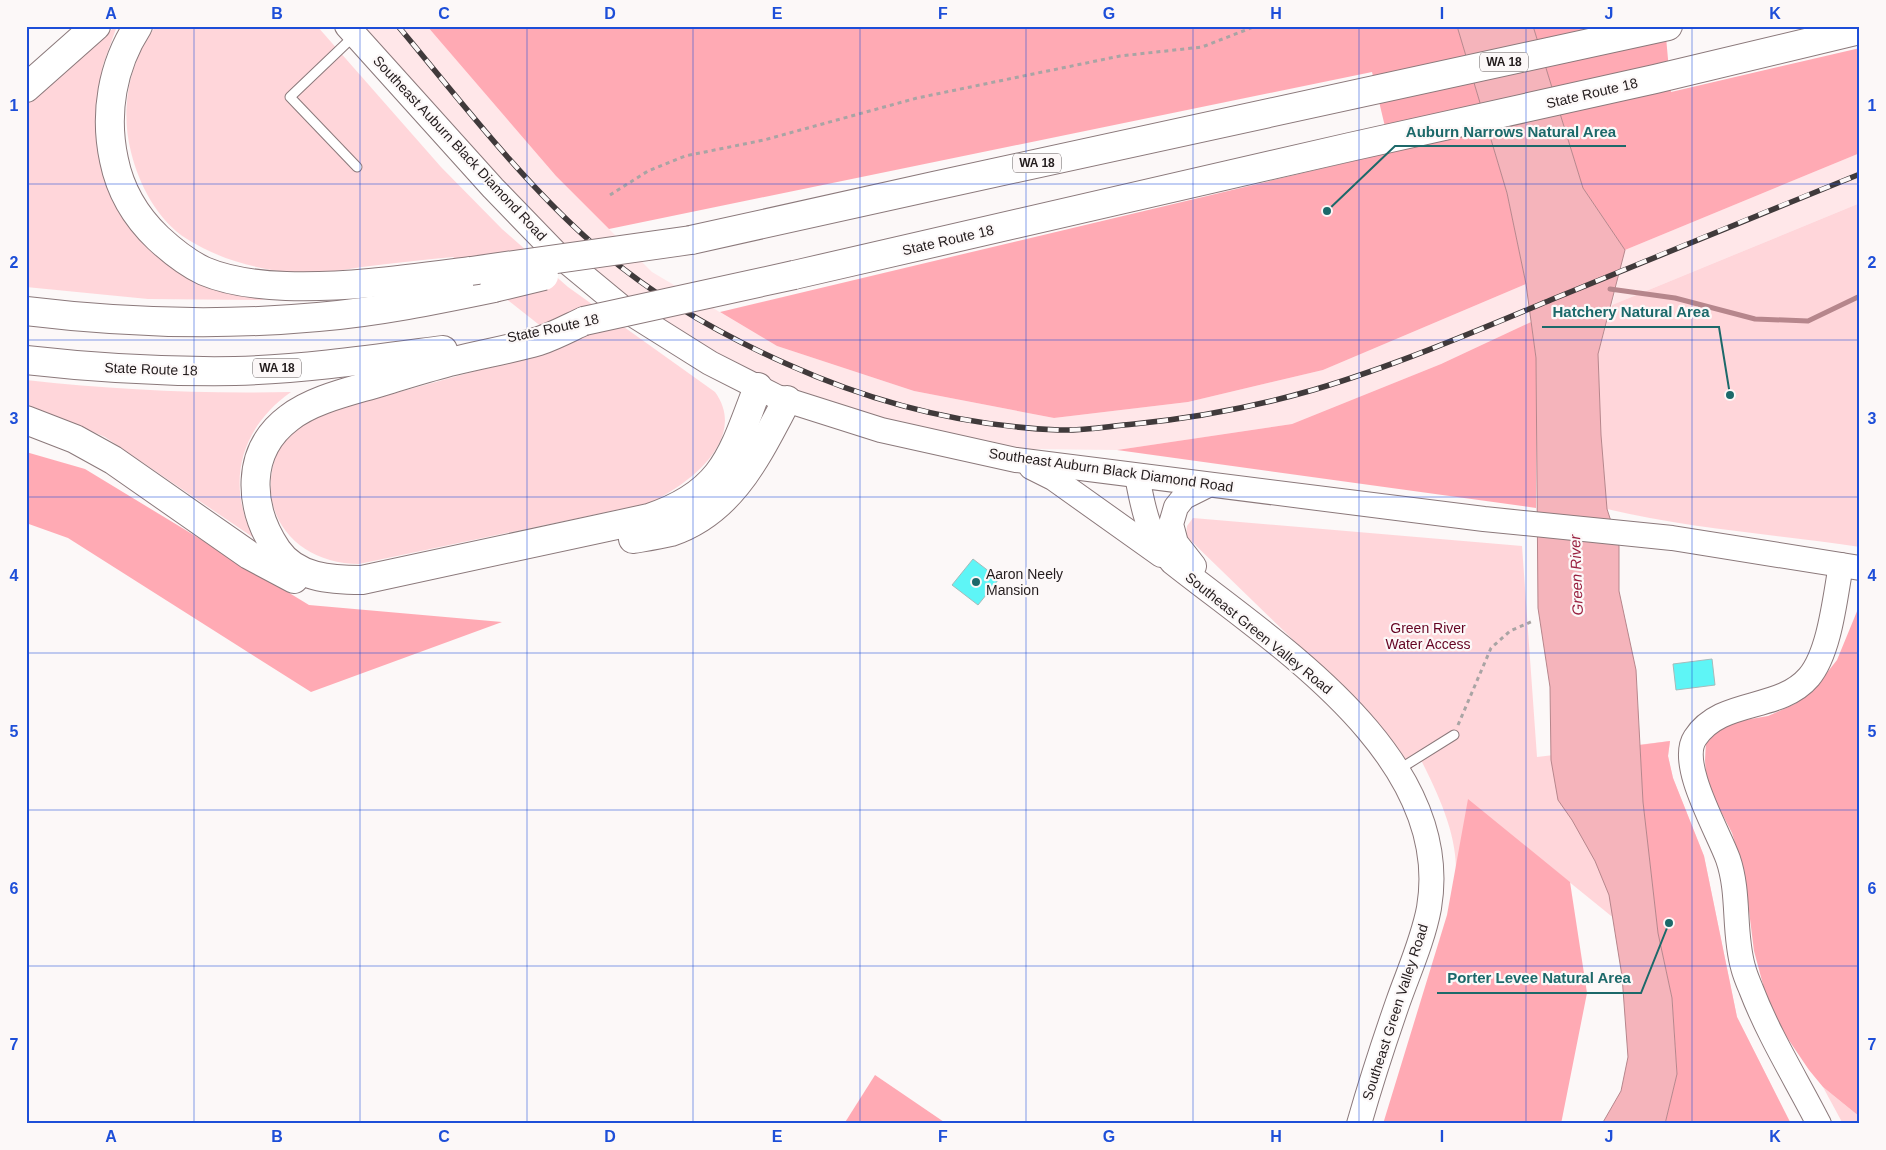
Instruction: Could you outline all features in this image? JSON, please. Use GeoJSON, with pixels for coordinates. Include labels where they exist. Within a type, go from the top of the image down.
{"type":"FeatureCollection","features":[{"type":"Feature","properties":{"kind":"highway"},"geometry":{"type":"LineString","coordinates":[[26,88],[96,26]]}},
{"type":"Feature","properties":{"kind":"highway"},"geometry":{"type":"LineString","coordinates":[[138,26],[119,62],[113,84],[109,123],[112,154],[116,170],[124,191],[148,229],[168,248],[206,272],[240,282],[299,286],[336,286],[384,282],[691,240]]}},
{"type":"Feature","properties":{"kind":"highway","name":"WA 18"},"geometry":{"type":"LineString","coordinates":[[26,311],[188,324],[254,322],[369,311],[494,288],[691,240],[1668,26]]}},
{"type":"Feature","properties":{"kind":"highway","name":"State Route 18"},"geometry":{"type":"LineString","coordinates":[[26,360],[130,369],[237,371],[302,367],[383,358],[533,337],[584,321],[1655,79],[1860,30]]}},
{"type":"Feature","properties":{"kind":"highway"},"geometry":{"type":"LineString","coordinates":[[533,337],[330,398],[289,417],[278,428],[261,452],[256,466],[256,500],[260,516],[270,539],[281,556],[301,570],[314,576],[335,580],[362,580],[650,518],[669,512],[687,503],[714,480],[735,446],[758,387]]}},
{"type":"Feature","properties":{"kind":"highway"},"geometry":{"type":"LineString","coordinates":[[26,420],[61,433],[107,456],[249,555],[286,576],[338,592],[362,592],[391,588],[670,532],[694,522],[712,510],[737,485],[750,468],[788,400]]}},
{"type":"Feature","properties":{"kind":"street","name":"Southeast Auburn Black Diamond Road"},"geometry":{"type":"LineString","coordinates":[[351,30],[493,188],[556,252],[624,309],[710,363],[788,400],[881,430],[1016,460],[1484,519],[1672,538],[1850,566]]}},
{"type":"Feature","properties":{"kind":"street"},"geometry":{"type":"LineString","coordinates":[[1016,460],[1053,478],[1172,562]]}},
{"type":"Feature","properties":{"kind":"street","name":"Southeast Green Valley Road"},"geometry":{"type":"LineString","coordinates":[[1137,476],[1149,528],[1158,545],[1172,562],[1328,688],[1377,741],[1398,770],[1412,796],[1423,825],[1430,857],[1432,880],[1429,908],[1422,936],[1376,1062],[1359,1124]]}},
{"type":"Feature","properties":{"kind":"street"},"geometry":{"type":"LineString","coordinates":[[1208,485],[1184,497],[1176,508],[1171,524],[1176,543],[1201,575],[1238,614]]}},
{"type":"Feature","properties":{"kind":"street"},"geometry":{"type":"LineString","coordinates":[[1819,1124],[1765,1023],[1742,967],[1734,885],[1728,860],[1691,770],[1690,751],[1694,740],[1704,727],[1719,716],[1743,707],[1769,701],[1796,689],[1810,677],[1821,656],[1850,566]]}},
{"type":"Feature","properties":{"kind":"lane"},"geometry":{"type":"LineString","coordinates":[[351,30],[290,97],[358,167]]}},
{"type":"Feature","properties":{"kind":"lane"},"geometry":{"type":"LineString","coordinates":[[1398,770],[1454,735]]}},
{"type":"Feature","properties":{"kind":"path"},"geometry":{"type":"LineString","coordinates":[[610,195],[648,171],[685,156],[764,140],[917,98],[1120,56],[1202,46],[1256,26]]}},
{"type":"Feature","properties":{"kind":"path"},"geometry":{"type":"LineString","coordinates":[[1454,735],[1491,648],[1510,631],[1533,621]]}},
{"type":"Feature","properties":{"kind":"shaded area"},"geometry":{"type":"Polygon","coordinates":[[[347,26],[427,26],[556,176],[652,272],[777,346],[914,391],[1054,418],[1188,402],[1323,370],[1526,284],[1531,322],[1441,364],[1292,424],[1117,450],[965,448],[787,400],[624,313],[347,26]]]}},
{"type":"Feature","properties":{"kind":"shaded area"},"geometry":{"type":"Polygon","coordinates":[[[427,26],[1457,26],[1507,193],[1526,284],[1323,370],[1188,402],[1054,418],[914,391],[777,346],[720,312],[1391,152],[1372,72],[609,229],[556,176],[427,26]]]}},
{"type":"Feature","properties":{"kind":"shaded area"},"geometry":{"type":"Polygon","coordinates":[[[1533,26],[1665,26],[1671,92],[1860,48],[1860,153],[1625,250],[1583,188],[1533,26]]]}},
{"type":"Feature","properties":{"kind":"shaded area"},"geometry":{"type":"Polygon","coordinates":[[[1860,153],[1860,203],[1612,305],[1625,250],[1860,153]]]}},
{"type":"Feature","properties":{"kind":"shaded area"},"geometry":{"type":"Polygon","coordinates":[[[1531,322],[1536,358],[1536,508],[1117,450],[1292,424],[1441,364],[1531,322]]]}},
{"type":"Feature","properties":{"kind":"shaded area"},"geometry":{"type":"Polygon","coordinates":[[[26,452],[85,469],[309,605],[502,622],[311,692],[68,538],[26,523],[26,452]]]}},
{"type":"Feature","properties":{"kind":"shaded area"},"geometry":{"type":"Polygon","coordinates":[[[1860,604],[1860,1117],[1823,1087],[1809,1070],[1784,1033],[1765,992],[1754,951],[1742,866],[1732,833],[1711,792],[1706,776],[1705,760],[1706,741],[1728,723],[1768,716],[1795,704],[1814,689],[1837,660],[1860,604]]]}},
{"type":"Feature","properties":{"kind":"shaded area"},"geometry":{"type":"Polygon","coordinates":[[[1670,741],[1668,756],[1673,778],[1704,856],[1737,1017],[1791,1124],[1665,1124],[1677,1074],[1672,998],[1658,933],[1643,802],[1640,745],[1670,741]]]}},
{"type":"Feature","properties":{"kind":"shaded area"},"geometry":{"type":"Polygon","coordinates":[[[1468,799],[1570,882],[1587,993],[1561,1124],[1383,1124],[1447,915],[1468,799]]]}},
{"type":"Feature","properties":{"kind":"shaded area"},"geometry":{"type":"Polygon","coordinates":[[[875,1075],[947,1124],[844,1124],[875,1075]]]}},
{"type":"Feature","properties":{"kind":"green space"},"geometry":{"type":"Polygon","coordinates":[[[116,26],[103,65],[97,108],[107,172],[224,291],[266,300],[148,299],[26,287],[26,101],[116,26]]]}},
{"type":"Feature","properties":{"kind":"green space"},"geometry":{"type":"Polygon","coordinates":[[[156,26],[317,26],[441,167],[502,229],[568,287],[715,392],[724,410],[725,427],[719,443],[710,458],[681,485],[650,503],[359,564],[338,562],[319,556],[303,547],[289,535],[279,520],[273,503],[271,483],[277,452],[292,430],[338,408],[566,346],[453,257],[323,273],[300,273],[267,269],[233,261],[187,239],[167,222],[151,201],[139,177],[128,136],[127,103],[133,70],[139,54],[156,26]]]}},
{"type":"Feature","properties":{"kind":"green space"},"geometry":{"type":"Polygon","coordinates":[[[1860,203],[1860,547],[1670,522],[1607,509],[1601,435],[1598,354],[1612,305],[1860,203]]]}},
{"type":"Feature","properties":{"kind":"green space"},"geometry":{"type":"Polygon","coordinates":[[[26,380],[158,390],[291,392],[274,406],[260,422],[250,439],[243,458],[240,477],[241,497],[245,517],[254,538],[105,437],[26,404],[26,380]]]}},
{"type":"Feature","properties":{"kind":"green space","name":"Green River Water Access"},"geometry":{"type":"Polygon","coordinates":[[[1193,518],[1522,546],[1537,757],[1670,741],[1668,756],[1673,778],[1704,856],[1737,1017],[1791,1124],[1679,971],[1552,868],[1451,927],[1456,869],[1453,841],[1440,800],[1422,762],[1405,764],[1352,697],[1186,536],[1187,526],[1193,518]]]}},
{"type":"Feature","properties":{"kind":"green space"},"geometry":{"type":"Polygon","coordinates":[[[1823,1087],[1860,1117],[1860,1124],[1843,1124],[1823,1087]]]}},
{"type":"Feature","properties":{"kind":"water","name":"Green River"},"geometry":{"type":"Polygon","coordinates":[[[1457,26],[1533,26],[1583,188],[1625,250],[1598,354],[1601,435],[1607,509],[1619,546],[1619,591],[1636,670],[1643,802],[1658,933],[1672,998],[1677,1074],[1665,1124],[1602,1124],[1621,1091],[1628,1057],[1622,976],[1609,895],[1595,861],[1572,820],[1558,800],[1551,760],[1550,687],[1538,608],[1536,358],[1526,284],[1507,193],[1457,26]]]}},
{"type":"Feature","properties":{"kind":"building","name":"Aaron Neely Mansion"},"geometry":{"type":"Polygon","coordinates":[[[973,559],[999,579],[978,605],[952,585],[973,559]]]}},
{"type":"Feature","properties":{"kind":"building"},"geometry":{"type":"Polygon","coordinates":[[[1712,659],[1715,685],[1676,690],[1673,664],[1712,659]]]}},
{"type":"Feature","properties":{"kind":"waterway"},"geometry":{"type":"LineString","coordinates":[[1610,289],[1675,298],[1755,319],[1808,321],[1860,296]]}},
{"type":"Feature","properties":{"kind":"railway"},"geometry":{"type":"LineString","coordinates":[[398,26],[491,138],[565,218],[636,279],[684,311],[761,352],[820,378],[853,390],[886,401],[954,418],[1024,428],[1078,430],[1156,422],[1246,407],[1343,381],[1494,324],[1860,174]]}},
{"type":"Feature","properties":{"kind":"place","name":"Auburn Narrows Natural Area"},"geometry":{"type":"Point","coordinates":[1327,211]}},
{"type":"Feature","properties":{"kind":"place","name":"Hatchery Natural Area"},"geometry":{"type":"Point","coordinates":[1730,395]}},
{"type":"Feature","properties":{"kind":"place","name":"Aaron Neely Mansion"},"geometry":{"type":"Point","coordinates":[976,582]}},
{"type":"Feature","properties":{"kind":"place","name":"Porter Levee Natural Area"},"geometry":{"type":"Point","coordinates":[1669,923]}}]}
